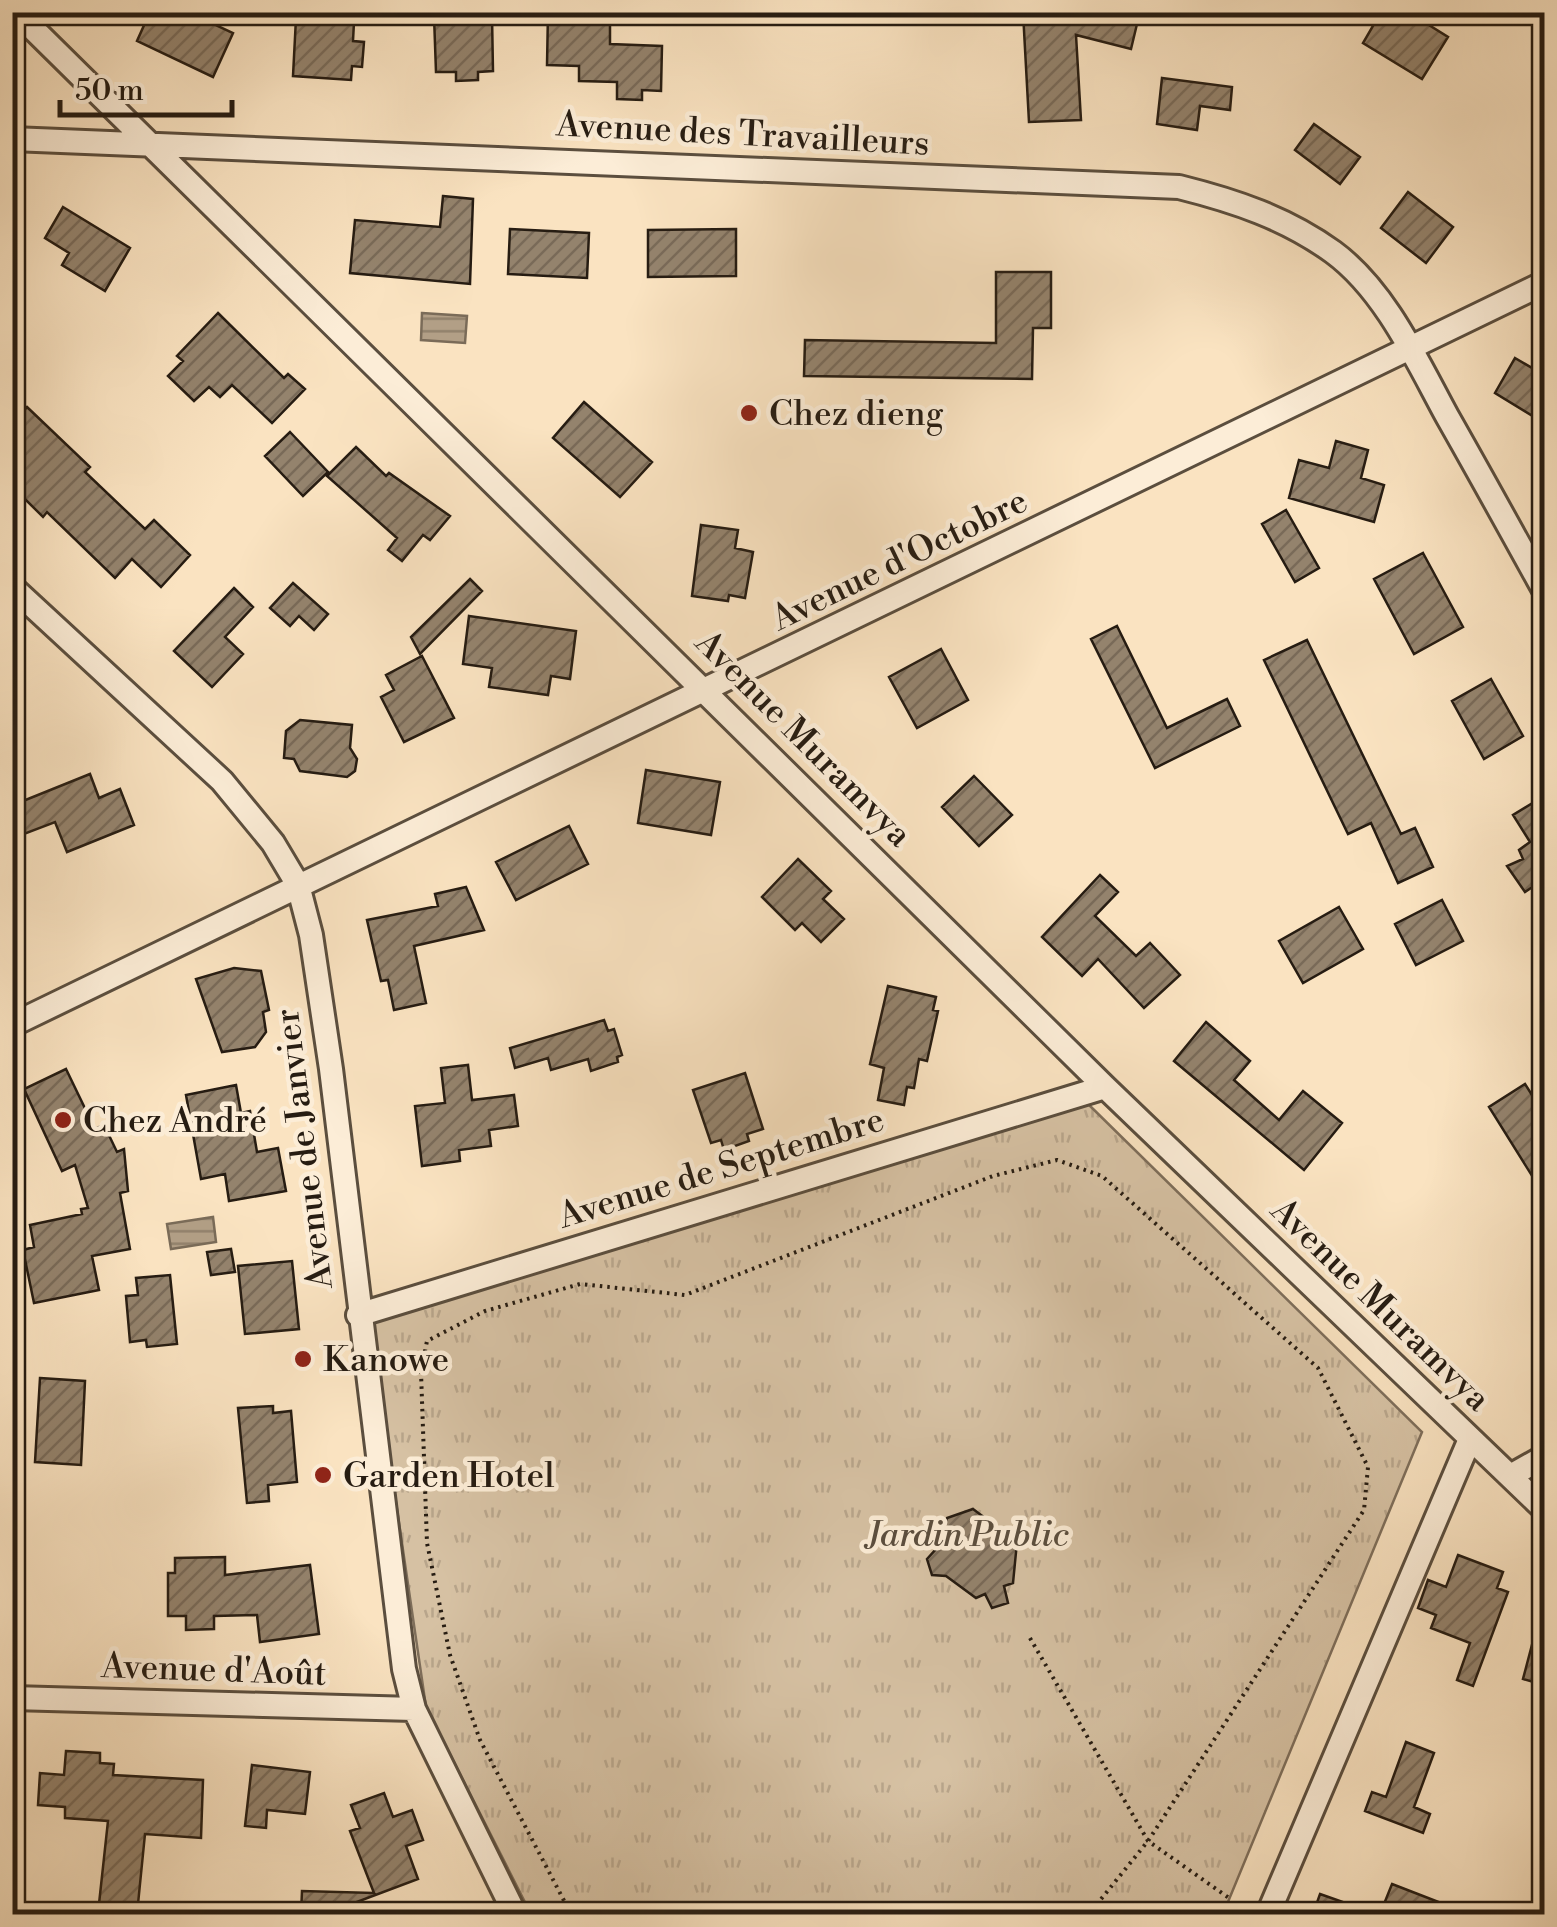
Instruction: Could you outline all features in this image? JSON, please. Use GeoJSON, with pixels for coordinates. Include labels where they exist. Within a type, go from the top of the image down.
{"type":"FeatureCollection","features":[{"type":"Feature","properties":{"kind":"street","name":"Avenue Muramvya"},"geometry":{"type":"LineString","coordinates":[[16,12],[152,142],[1104,1087],[1544,1509]]}},
{"type":"Feature","properties":{"kind":"street","name":"Avenue des Travailleurs"},"geometry":{"type":"LineString","coordinates":[[12,139],[1178,187],[1236,202],[1286,222],[1337,254],[1375,296],[1410,348],[1544,590]]}},
{"type":"Feature","properties":{"kind":"street","name":"Avenue d'Octobre"},"geometry":{"type":"LineString","coordinates":[[12,1025],[708,692],[1544,283]]}},
{"type":"Feature","properties":{"kind":"street","name":"Avenue de Janvier"},"geometry":{"type":"LineString","coordinates":[[12,586],[222,782],[272,842],[298,886],[311,935],[330,1068],[358,1315],[414,1710],[515,1914]]}},
{"type":"Feature","properties":{"kind":"street","name":"Avenue de Septembre"},"geometry":{"type":"LineString","coordinates":[[358,1315],[1104,1087]]}},
{"type":"Feature","properties":{"kind":"street"},"geometry":{"type":"LineString","coordinates":[[1268,1914],[1470,1439]]}},
{"type":"Feature","properties":{"kind":"street"},"geometry":{"type":"LineString","coordinates":[[1512,1475],[1544,1456]]}},
{"type":"Feature","properties":{"kind":"street","name":"Avenue d'Août"},"geometry":{"type":"LineString","coordinates":[[12,1698],[414,1710]]}},
{"type":"Feature","properties":{"kind":"path"},"geometry":{"type":"LineString","coordinates":[[572,1914],[480,1740],[450,1656],[427,1543],[421,1372],[427,1341],[485,1311],[580,1284],[685,1295],[993,1176],[1057,1160],[1102,1176],[1318,1368],[1368,1467],[1364,1510],[1148,1841],[1089,1914]]}},
{"type":"Feature","properties":{"kind":"path"},"geometry":{"type":"LineString","coordinates":[[1030,1638],[1148,1841],[1229,1898]]}},
{"type":"Feature","properties":{"kind":"green space","name":"Jardin Public"},"geometry":{"type":"Polygon","coordinates":[[[1086,1102],[1422,1432],[1223,1914],[531,1914],[426,1707],[369,1318],[1086,1102]]]}},
{"type":"Feature","properties":{"kind":"shaded area"},"geometry":{"type":"Polygon","coordinates":[[[422,313],[467,316],[465,343],[421,340],[422,313]]]}},
{"type":"Feature","properties":{"kind":"shaded area"},"geometry":{"type":"Polygon","coordinates":[[[213,1217],[216,1242],[171,1249],[167,1224],[213,1217]]]}},
{"type":"Feature","properties":{"kind":"building"},"geometry":{"type":"Polygon","coordinates":[[[150,12],[188,12],[233,33],[213,77],[137,41],[150,12]]]}},
{"type":"Feature","properties":{"kind":"building"},"geometry":{"type":"Polygon","coordinates":[[[548,12],[610,13],[610,44],[662,46],[661,91],[642,90],[642,100],[617,99],[617,82],[579,81],[579,66],[547,65],[548,12]]]}},
{"type":"Feature","properties":{"kind":"building"},"geometry":{"type":"Polygon","coordinates":[[[1023,12],[1092,12],[1137,24],[1131,49],[1076,35],[1081,120],[1029,122],[1023,12]]]}},
{"type":"Feature","properties":{"kind":"building"},"geometry":{"type":"Polygon","coordinates":[[[1381,12],[1408,12],[1448,37],[1422,79],[1363,43],[1381,12]]]}},
{"type":"Feature","properties":{"kind":"building"},"geometry":{"type":"Polygon","coordinates":[[[492,15],[493,71],[478,72],[478,80],[456,81],[456,72],[436,72],[434,16],[492,15]]]}},
{"type":"Feature","properties":{"kind":"building"},"geometry":{"type":"Polygon","coordinates":[[[296,18],[354,22],[353,41],[364,42],[362,67],[352,66],[351,80],[293,76],[296,18]]]}},
{"type":"Feature","properties":{"kind":"building"},"geometry":{"type":"Polygon","coordinates":[[[1162,78],[1232,87],[1230,110],[1200,106],[1197,130],[1157,124],[1162,78]]]}},
{"type":"Feature","properties":{"kind":"building"},"geometry":{"type":"Polygon","coordinates":[[[1314,124],[1360,157],[1340,184],[1295,150],[1314,124]]]}},
{"type":"Feature","properties":{"kind":"building"},"geometry":{"type":"Polygon","coordinates":[[[1408,192],[1453,227],[1426,263],[1381,228],[1408,192]]]}},
{"type":"Feature","properties":{"kind":"building"},"geometry":{"type":"Polygon","coordinates":[[[443,196],[473,199],[470,284],[350,273],[355,220],[440,227],[443,196]]]}},
{"type":"Feature","properties":{"kind":"building"},"geometry":{"type":"Polygon","coordinates":[[[63,207],[130,248],[105,291],[62,265],[69,253],[45,238],[63,207]]]}},
{"type":"Feature","properties":{"kind":"building"},"geometry":{"type":"Polygon","coordinates":[[[510,229],[589,233],[587,278],[508,274],[510,229]]]}},
{"type":"Feature","properties":{"kind":"building"},"geometry":{"type":"Polygon","coordinates":[[[736,229],[736,276],[648,277],[648,230],[736,229]]]}},
{"type":"Feature","properties":{"kind":"building"},"geometry":{"type":"Polygon","coordinates":[[[996,272],[1051,272],[1051,328],[1033,328],[1032,379],[804,376],[805,340],[996,343],[996,272]]]}},
{"type":"Feature","properties":{"kind":"building"},"geometry":{"type":"Polygon","coordinates":[[[218,313],[284,378],[288,374],[305,389],[272,423],[232,385],[220,397],[209,387],[194,401],[168,376],[183,361],[177,356],[218,313]]]}},
{"type":"Feature","properties":{"kind":"building"},"geometry":{"type":"Polygon","coordinates":[[[1515,358],[1544,375],[1544,423],[1495,393],[1515,358]]]}},
{"type":"Feature","properties":{"kind":"building"},"geometry":{"type":"Polygon","coordinates":[[[584,402],[652,462],[620,497],[553,438],[584,402]]]}},
{"type":"Feature","properties":{"kind":"building"},"geometry":{"type":"Polygon","coordinates":[[[27,407],[90,467],[85,472],[145,529],[154,520],[190,555],[161,587],[132,559],[115,578],[47,512],[43,517],[24,498],[12,510],[12,422],[27,407]]]}},
{"type":"Feature","properties":{"kind":"building"},"geometry":{"type":"Polygon","coordinates":[[[290,432],[328,472],[303,496],[265,456],[290,432]]]}},
{"type":"Feature","properties":{"kind":"building"},"geometry":{"type":"Polygon","coordinates":[[[1336,441],[1368,450],[1361,478],[1384,485],[1374,522],[1289,498],[1299,460],[1329,468],[1336,441]]]}},
{"type":"Feature","properties":{"kind":"building"},"geometry":{"type":"Polygon","coordinates":[[[356,447],[386,476],[389,473],[450,516],[430,540],[423,535],[402,561],[388,550],[397,538],[327,476],[356,447]]]}},
{"type":"Feature","properties":{"kind":"building"},"geometry":{"type":"Polygon","coordinates":[[[1286,510],[1319,568],[1295,582],[1262,524],[1286,510]]]}},
{"type":"Feature","properties":{"kind":"building"},"geometry":{"type":"Polygon","coordinates":[[[701,525],[738,530],[735,548],[753,552],[745,598],[729,595],[728,601],[692,596],[701,525]]]}},
{"type":"Feature","properties":{"kind":"building"},"geometry":{"type":"Polygon","coordinates":[[[1423,553],[1463,627],[1414,654],[1374,579],[1423,553]]]}},
{"type":"Feature","properties":{"kind":"building"},"geometry":{"type":"Polygon","coordinates":[[[470,579],[482,591],[420,654],[411,637],[470,579]]]}},
{"type":"Feature","properties":{"kind":"building"},"geometry":{"type":"Polygon","coordinates":[[[293,583],[328,614],[314,630],[299,616],[290,626],[270,608],[293,583]]]}},
{"type":"Feature","properties":{"kind":"building"},"geometry":{"type":"Polygon","coordinates":[[[234,588],[253,607],[225,637],[243,654],[212,687],[174,651],[234,588]]]}},
{"type":"Feature","properties":{"kind":"building"},"geometry":{"type":"Polygon","coordinates":[[[469,616],[576,631],[570,679],[551,676],[548,695],[489,687],[492,668],[463,664],[469,616]]]}},
{"type":"Feature","properties":{"kind":"building"},"geometry":{"type":"Polygon","coordinates":[[[1117,626],[1167,728],[1227,699],[1240,726],[1155,768],[1091,639],[1117,626]]]}},
{"type":"Feature","properties":{"kind":"building"},"geometry":{"type":"Polygon","coordinates":[[[1307,640],[1401,834],[1415,828],[1433,867],[1398,883],[1371,823],[1348,834],[1264,660],[1307,640]]]}},
{"type":"Feature","properties":{"kind":"building"},"geometry":{"type":"Polygon","coordinates":[[[941,649],[968,700],[917,728],[889,677],[941,649]]]}},
{"type":"Feature","properties":{"kind":"building"},"geometry":{"type":"Polygon","coordinates":[[[422,656],[454,718],[404,742],[381,697],[394,690],[386,675],[422,656]]]}},
{"type":"Feature","properties":{"kind":"building"},"geometry":{"type":"Polygon","coordinates":[[[1491,679],[1523,736],[1484,759],[1452,701],[1491,679]]]}},
{"type":"Feature","properties":{"kind":"building"},"geometry":{"type":"Polygon","coordinates":[[[300,720],[352,725],[350,748],[357,759],[355,771],[347,777],[300,771],[294,759],[284,758],[286,731],[300,720]]]}},
{"type":"Feature","properties":{"kind":"building"},"geometry":{"type":"Polygon","coordinates":[[[646,770],[720,782],[711,835],[638,823],[646,770]]]}},
{"type":"Feature","properties":{"kind":"building"},"geometry":{"type":"Polygon","coordinates":[[[90,774],[99,798],[120,789],[134,825],[67,852],[55,822],[24,834],[13,805],[90,774]]]}},
{"type":"Feature","properties":{"kind":"building"},"geometry":{"type":"Polygon","coordinates":[[[974,776],[1012,815],[979,846],[942,807],[974,776]]]}},
{"type":"Feature","properties":{"kind":"building"},"geometry":{"type":"Polygon","coordinates":[[[1536,801],[1544,814],[1544,879],[1525,892],[1507,866],[1523,859],[1519,850],[1530,842],[1513,815],[1536,801]]]}},
{"type":"Feature","properties":{"kind":"building"},"geometry":{"type":"Polygon","coordinates":[[[569,826],[588,864],[516,900],[496,862],[569,826]]]}},
{"type":"Feature","properties":{"kind":"building"},"geometry":{"type":"Polygon","coordinates":[[[798,859],[831,891],[823,899],[844,919],[821,942],[802,923],[795,930],[762,897],[798,859]]]}},
{"type":"Feature","properties":{"kind":"building"},"geometry":{"type":"Polygon","coordinates":[[[1100,875],[1118,892],[1095,916],[1136,956],[1150,943],[1180,975],[1144,1008],[1098,959],[1082,976],[1042,937],[1100,875]]]}},
{"type":"Feature","properties":{"kind":"building"},"geometry":{"type":"Polygon","coordinates":[[[466,887],[484,930],[414,946],[426,1003],[394,1010],[388,980],[381,981],[367,920],[438,906],[435,894],[466,887]]]}},
{"type":"Feature","properties":{"kind":"building"},"geometry":{"type":"Polygon","coordinates":[[[1442,900],[1463,941],[1416,965],[1395,924],[1442,900]]]}},
{"type":"Feature","properties":{"kind":"building"},"geometry":{"type":"Polygon","coordinates":[[[1339,907],[1363,949],[1303,983],[1279,941],[1339,907]]]}},
{"type":"Feature","properties":{"kind":"building"},"geometry":{"type":"Polygon","coordinates":[[[234,968],[261,971],[269,1010],[263,1012],[266,1032],[255,1047],[222,1052],[196,979],[234,968]]]}},
{"type":"Feature","properties":{"kind":"building"},"geometry":{"type":"Polygon","coordinates":[[[888,986],[936,997],[933,1010],[938,1011],[927,1061],[919,1059],[914,1088],[907,1087],[904,1105],[878,1100],[884,1068],[870,1064],[888,986]]]}},
{"type":"Feature","properties":{"kind":"building"},"geometry":{"type":"Polygon","coordinates":[[[604,1020],[608,1031],[614,1029],[622,1055],[617,1057],[618,1062],[591,1071],[588,1059],[551,1070],[548,1058],[515,1068],[510,1048],[604,1020]]]}},
{"type":"Feature","properties":{"kind":"building"},"geometry":{"type":"Polygon","coordinates":[[[1206,1022],[1250,1061],[1234,1080],[1279,1120],[1303,1091],[1342,1123],[1304,1170],[1174,1061],[1206,1022]]]}},
{"type":"Feature","properties":{"kind":"building"},"geometry":{"type":"Polygon","coordinates":[[[468,1065],[472,1100],[514,1095],[518,1126],[489,1130],[491,1146],[459,1150],[460,1161],[422,1166],[415,1106],[445,1103],[441,1068],[468,1065]]]}},
{"type":"Feature","properties":{"kind":"building"},"geometry":{"type":"Polygon","coordinates":[[[66,1069],[95,1129],[104,1125],[117,1152],[124,1149],[128,1191],[120,1193],[130,1249],[92,1256],[99,1290],[34,1303],[23,1250],[34,1247],[30,1225],[82,1214],[81,1209],[88,1208],[75,1165],[62,1171],[24,1089],[66,1069]]]}},
{"type":"Feature","properties":{"kind":"building"},"geometry":{"type":"Polygon","coordinates":[[[745,1073],[763,1129],[747,1134],[749,1141],[724,1150],[721,1140],[711,1143],[693,1090],[745,1073]]]}},
{"type":"Feature","properties":{"kind":"building"},"geometry":{"type":"Polygon","coordinates":[[[1525,1084],[1544,1114],[1544,1195],[1489,1107],[1525,1084]]]}},
{"type":"Feature","properties":{"kind":"building"},"geometry":{"type":"Polygon","coordinates":[[[236,1085],[241,1113],[250,1111],[257,1152],[278,1148],[286,1191],[229,1201],[225,1174],[201,1179],[186,1095],[236,1085]]]}},
{"type":"Feature","properties":{"kind":"building"},"geometry":{"type":"Polygon","coordinates":[[[231,1249],[235,1272],[211,1275],[207,1252],[231,1249]]]}},
{"type":"Feature","properties":{"kind":"building"},"geometry":{"type":"Polygon","coordinates":[[[292,1261],[299,1329],[245,1334],[238,1266],[292,1261]]]}},
{"type":"Feature","properties":{"kind":"building"},"geometry":{"type":"Polygon","coordinates":[[[170,1275],[177,1344],[147,1347],[146,1340],[130,1342],[126,1296],[138,1295],[136,1278],[170,1275]]]}},
{"type":"Feature","properties":{"kind":"building"},"geometry":{"type":"Polygon","coordinates":[[[40,1378],[85,1381],[81,1465],[35,1462],[40,1378]]]}},
{"type":"Feature","properties":{"kind":"building"},"geometry":{"type":"Polygon","coordinates":[[[273,1406],[273,1413],[291,1411],[297,1482],[268,1485],[269,1501],[247,1503],[238,1408],[273,1406]]]}},
{"type":"Feature","properties":{"kind":"building"},"geometry":{"type":"Polygon","coordinates":[[[973,1509],[1017,1542],[1013,1583],[1004,1586],[1008,1603],[992,1608],[985,1594],[976,1598],[946,1576],[932,1575],[927,1559],[936,1549],[947,1518],[973,1509]]]}},
{"type":"Feature","properties":{"kind":"building"},"geometry":{"type":"Polygon","coordinates":[[[1458,1555],[1503,1572],[1497,1588],[1508,1592],[1473,1686],[1457,1680],[1470,1643],[1431,1628],[1436,1615],[1418,1608],[1428,1580],[1446,1587],[1458,1555]]]}},
{"type":"Feature","properties":{"kind":"building"},"geometry":{"type":"Polygon","coordinates":[[[225,1557],[225,1575],[310,1565],[319,1634],[260,1642],[257,1615],[214,1616],[214,1629],[186,1630],[186,1616],[168,1616],[168,1573],[175,1573],[175,1558],[225,1557]]]}},
{"type":"Feature","properties":{"kind":"building"},"geometry":{"type":"Polygon","coordinates":[[[1538,1622],[1544,1623],[1544,1685],[1523,1679],[1538,1622]]]}},
{"type":"Feature","properties":{"kind":"building"},"geometry":{"type":"Polygon","coordinates":[[[1406,1742],[1434,1753],[1414,1807],[1430,1814],[1423,1833],[1365,1811],[1372,1792],[1386,1797],[1406,1742]]]}},
{"type":"Feature","properties":{"kind":"building"},"geometry":{"type":"Polygon","coordinates":[[[66,1751],[100,1753],[100,1763],[114,1764],[113,1775],[203,1780],[201,1838],[145,1834],[137,1914],[98,1913],[108,1821],[65,1818],[65,1807],[38,1805],[40,1773],[64,1775],[66,1751]]]}},
{"type":"Feature","properties":{"kind":"building"},"geometry":{"type":"Polygon","coordinates":[[[252,1765],[310,1772],[305,1814],[267,1810],[266,1828],[245,1826],[252,1765]]]}},
{"type":"Feature","properties":{"kind":"building"},"geometry":{"type":"Polygon","coordinates":[[[384,1793],[393,1817],[412,1810],[423,1840],[406,1846],[418,1879],[325,1914],[301,1914],[302,1891],[374,1893],[350,1831],[360,1828],[351,1805],[384,1793]]]}},
{"type":"Feature","properties":{"kind":"building"},"geometry":{"type":"Polygon","coordinates":[[[1392,1884],[1467,1913],[1380,1914],[1392,1884]]]}},
{"type":"Feature","properties":{"kind":"building"},"geometry":{"type":"Polygon","coordinates":[[[1320,1894],[1371,1912],[1313,1914],[1320,1894]]]}},
{"type":"Feature","properties":{"kind":"place","name":"Chez dieng"},"geometry":{"type":"Point","coordinates":[749,413]}},
{"type":"Feature","properties":{"kind":"place","name":"Chez André"},"geometry":{"type":"Point","coordinates":[63,1120]}},
{"type":"Feature","properties":{"kind":"place","name":"Kanowe"},"geometry":{"type":"Point","coordinates":[303,1359]}},
{"type":"Feature","properties":{"kind":"place","name":"Garden Hotel"},"geometry":{"type":"Point","coordinates":[323,1475]}}]}
